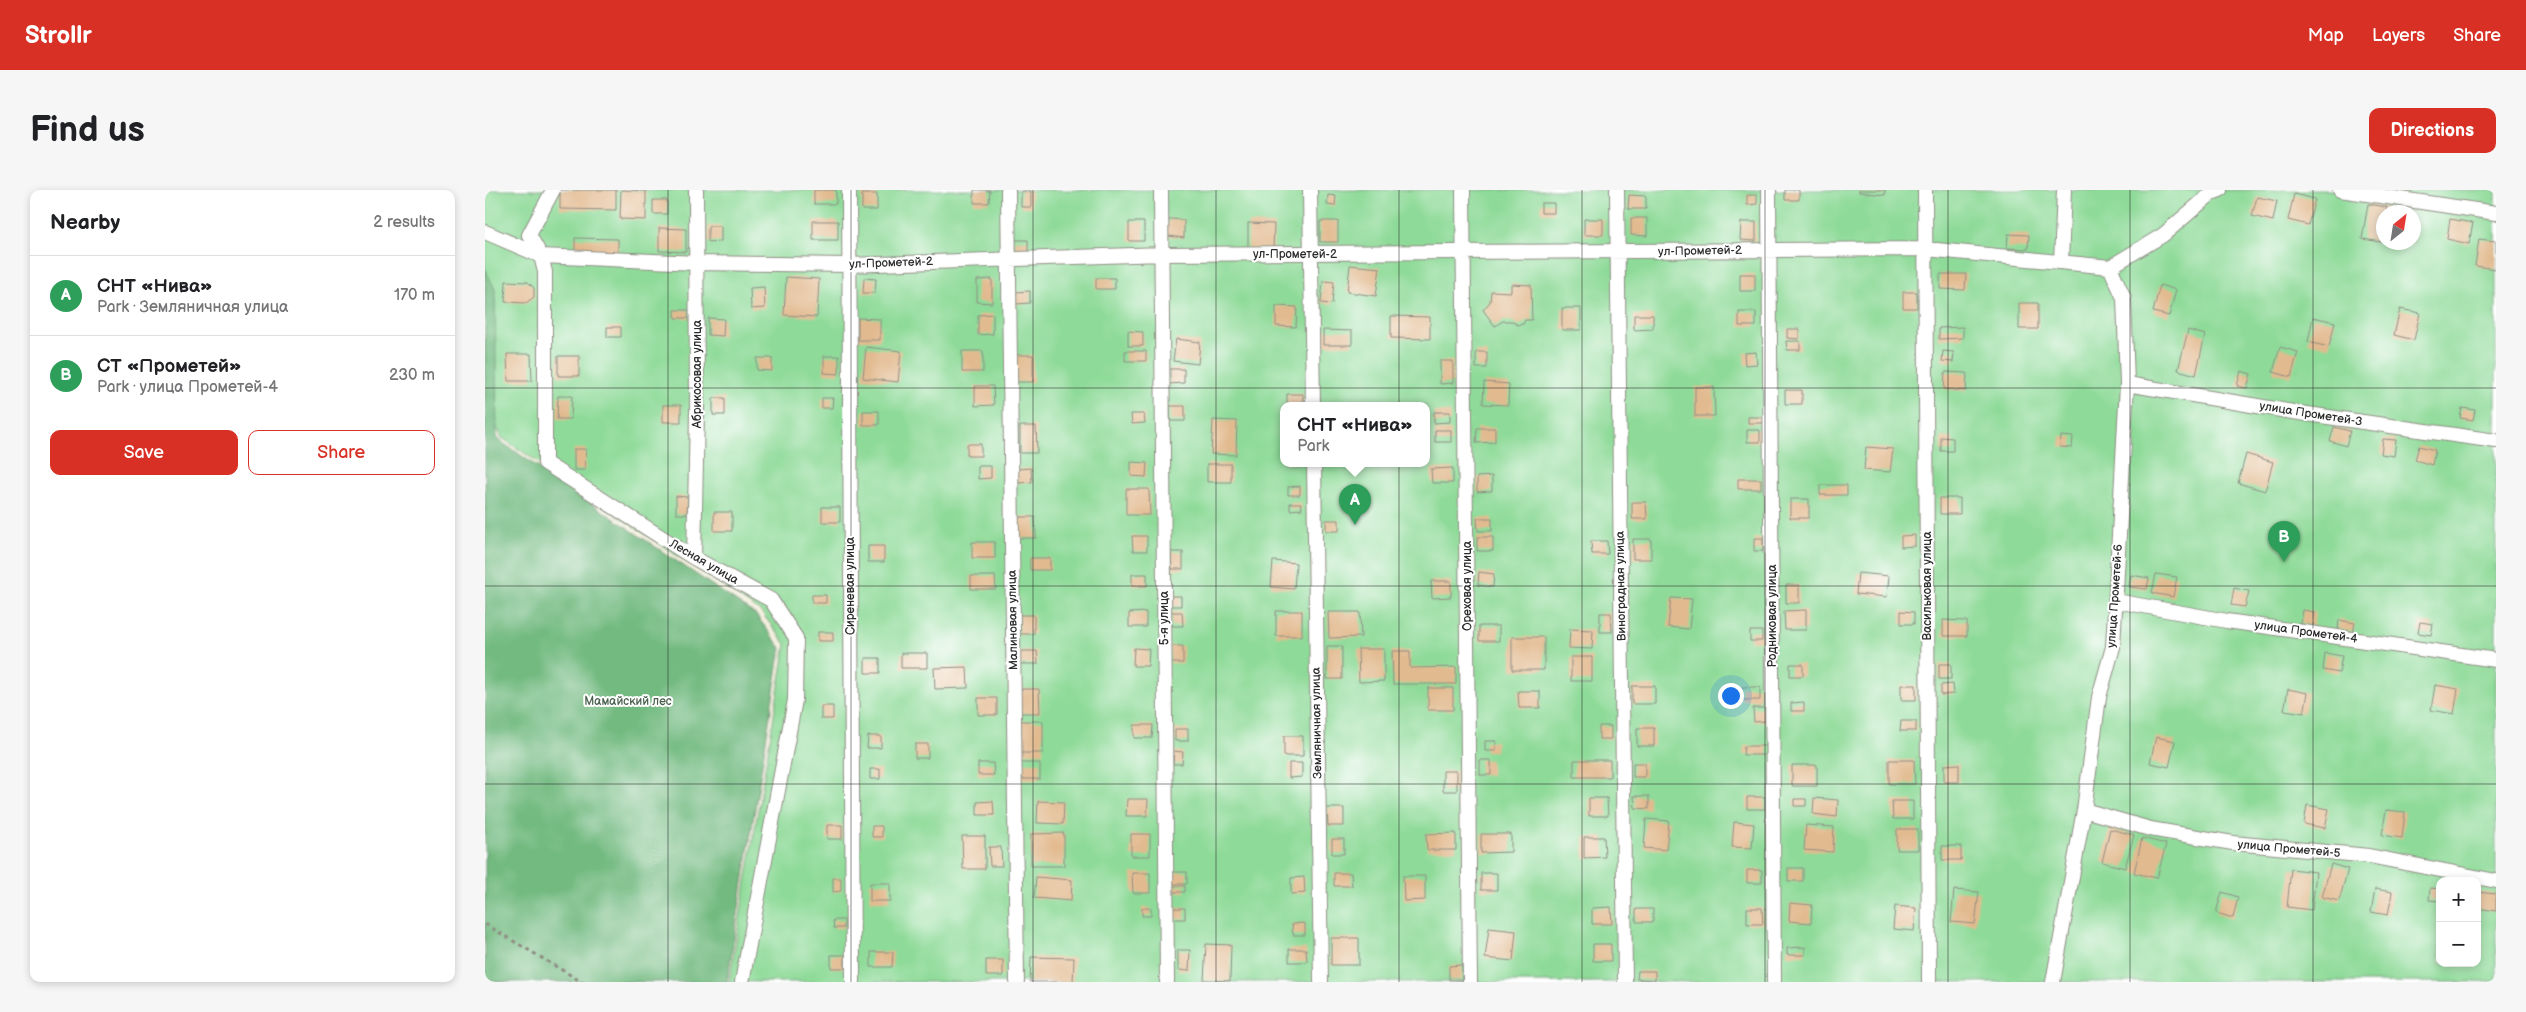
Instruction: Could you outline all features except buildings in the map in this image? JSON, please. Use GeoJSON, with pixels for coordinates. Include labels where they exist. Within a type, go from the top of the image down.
{"type":"FeatureCollection","features":[{"type":"Feature","properties":{"kind":"street","name":"Лесная улица"},"geometry":{"type":"LineString","coordinates":[[553,190],[529,235],[541,256],[545,272],[545,463],[694,558],[771,600],[797,638],[795,700],[742,982]]}},
{"type":"Feature","properties":{"kind":"street","name":"Абрикосовая улица"},"geometry":{"type":"LineString","coordinates":[[694,558],[697,412],[696,190]]}},
{"type":"Feature","properties":{"kind":"street","name":"Сиреневая улица"},"geometry":{"type":"LineString","coordinates":[[849,190],[853,982]]}},
{"type":"Feature","properties":{"kind":"street","name":"Малиновая улица"},"geometry":{"type":"LineString","coordinates":[[1008,190],[1017,982]]}},
{"type":"Feature","properties":{"kind":"street","name":"5-я улица"},"geometry":{"type":"LineString","coordinates":[[1161,190],[1167,982]]}},
{"type":"Feature","properties":{"kind":"street"},"geometry":{"type":"LineString","coordinates":[[1310,190],[1313,402]]}},
{"type":"Feature","properties":{"kind":"street","name":"Ореховая улица"},"geometry":{"type":"LineString","coordinates":[[1463,190],[1470,982]]}},
{"type":"Feature","properties":{"kind":"street","name":"Виноградная улица"},"geometry":{"type":"LineString","coordinates":[[1617,190],[1625,982]]}},
{"type":"Feature","properties":{"kind":"street","name":"Родниковая улица"},"geometry":{"type":"LineString","coordinates":[[1769,190],[1775,982]]}},
{"type":"Feature","properties":{"kind":"street","name":"Васильковая улица"},"geometry":{"type":"LineString","coordinates":[[1925,190],[1929,982]]}},
{"type":"Feature","properties":{"kind":"street"},"geometry":{"type":"LineString","coordinates":[[2061,262],[2063,190]]}},
{"type":"Feature","properties":{"kind":"street"},"geometry":{"type":"LineString","coordinates":[[2110,267],[2163,235],[2212,193],[2221,190]]}},
{"type":"Feature","properties":{"kind":"street"},"geometry":{"type":"LineString","coordinates":[[2340,190],[2496,213]]}},
{"type":"Feature","properties":{"kind":"street","name":"ул-Прометей-2"},"geometry":{"type":"LineString","coordinates":[[485,232],[541,256],[697,263],[849,265],[1162,254],[1311,255],[1926,250],[2110,267]]}},
{"type":"Feature","properties":{"kind":"street","name":"улица Прометей-6"},"geometry":{"type":"LineString","coordinates":[[2053,982],[2084,810],[2099,697],[2113,647],[2127,384],[2124,298],[2110,267]]}},
{"type":"Feature","properties":{"kind":"street","name":"улица Прометей-3"},"geometry":{"type":"LineString","coordinates":[[2127,384],[2293,412],[2496,441]]}},
{"type":"Feature","properties":{"kind":"street","name":"Земляничная улица"},"geometry":{"type":"LineString","coordinates":[[1314,467],[1321,982]]}},
{"type":"Feature","properties":{"kind":"street","name":"улица Прометей-4"},"geometry":{"type":"LineString","coordinates":[[2116,601],[2227,621],[2496,660]]}},
{"type":"Feature","properties":{"kind":"street","name":"улица Прометей-5"},"geometry":{"type":"LineString","coordinates":[[2084,810],[2150,829],[2233,843],[2369,856],[2496,881]]}},
{"type":"Feature","properties":{"kind":"path"},"geometry":{"type":"LineString","coordinates":[[485,924],[581,982]]}},
{"type":"Feature","properties":{"kind":"green space"},"geometry":{"type":"Polygon","coordinates":[[[485,190],[2496,190],[2496,982],[729,982],[786,644],[761,612],[502,438],[485,403],[485,190]]]}},
{"type":"Feature","properties":{"kind":"green space","name":"Мамайский лес"},"geometry":{"type":"Polygon","coordinates":[[[485,268],[495,290],[497,439],[756,615],[781,648],[727,982],[485,982],[485,268]]]}},
{"type":"Feature","properties":{"kind":"place","name":"СНТ «Нива»"},"geometry":{"type":"Point","coordinates":[1355,525]}},
{"type":"Feature","properties":{"kind":"place","name":"СТ «Прометей»"},"geometry":{"type":"Point","coordinates":[2284,562]}}]}
